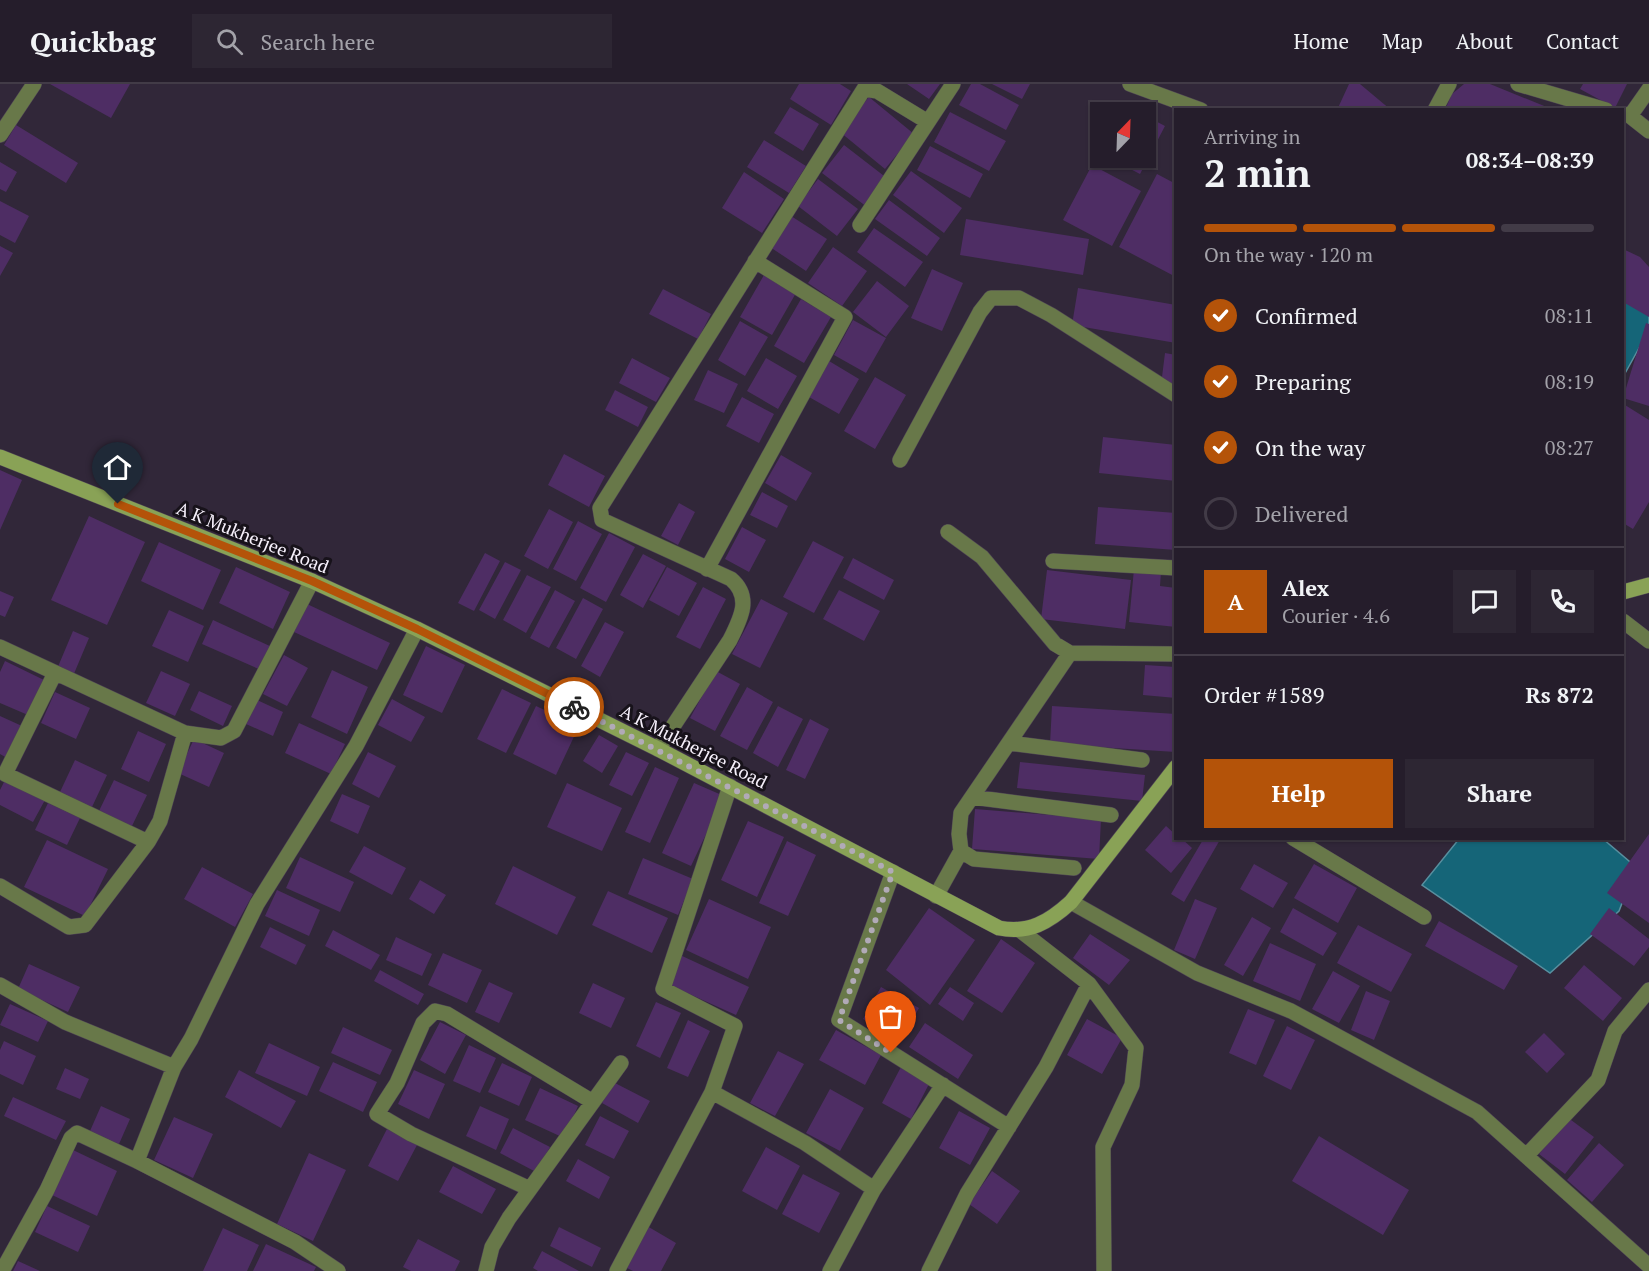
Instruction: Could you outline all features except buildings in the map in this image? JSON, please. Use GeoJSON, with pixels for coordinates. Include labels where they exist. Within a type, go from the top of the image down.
{"type":"FeatureCollection","features":[{"type":"Feature","properties":{"kind":"street"},"geometry":{"type":"LineString","coordinates":[[0,135],[34,84]]}},
{"type":"Feature","properties":{"kind":"street"},"geometry":{"type":"LineString","coordinates":[[860,225],[953,84]]}},
{"type":"Feature","properties":{"kind":"street"},"geometry":{"type":"LineString","coordinates":[[1130,84],[1196,108]]}},
{"type":"Feature","properties":{"kind":"street"},"geometry":{"type":"LineString","coordinates":[[1436,108],[1449,84]]}},
{"type":"Feature","properties":{"kind":"street"},"geometry":{"type":"LineString","coordinates":[[1518,84],[1599,108]]}},
{"type":"Feature","properties":{"kind":"street"},"geometry":{"type":"LineString","coordinates":[[658,749],[740,621],[744,600],[741,587],[731,579],[602,520],[600,508],[864,89],[877,91],[928,122]]}},
{"type":"Feature","properties":{"kind":"street"},"geometry":{"type":"LineString","coordinates":[[1649,89],[1627,115],[1649,131]]}},
{"type":"Feature","properties":{"kind":"street"},"geometry":{"type":"LineString","coordinates":[[707,569],[845,317],[755,261]]}},
{"type":"Feature","properties":{"kind":"street"},"geometry":{"type":"LineString","coordinates":[[900,460],[980,312],[991,298],[1020,298],[1174,394]]}},
{"type":"Feature","properties":{"kind":"street","name":"A K Mukherjee Road"},"geometry":{"type":"LineString","coordinates":[[0,457],[312,581],[417,629],[730,786],[986,924],[1021,931]]}},
{"type":"Feature","properties":{"kind":"street"},"geometry":{"type":"LineString","coordinates":[[948,532],[982,557],[1054,644],[1070,653],[1174,654]]}},
{"type":"Feature","properties":{"kind":"street"},"geometry":{"type":"LineString","coordinates":[[1053,561],[1174,568]]}},
{"type":"Feature","properties":{"kind":"street"},"geometry":{"type":"LineString","coordinates":[[0,647],[184,733],[221,738],[234,731],[312,581]]}},
{"type":"Feature","properties":{"kind":"street"},"geometry":{"type":"LineString","coordinates":[[1624,592],[1649,585]]}},
{"type":"Feature","properties":{"kind":"street"},"geometry":{"type":"LineString","coordinates":[[1624,622],[1649,640]]}},
{"type":"Feature","properties":{"kind":"street"},"geometry":{"type":"LineString","coordinates":[[137,1161],[174,1067],[191,1039],[257,904],[356,746],[417,629]]}},
{"type":"Feature","properties":{"kind":"street"},"geometry":{"type":"LineString","coordinates":[[936,896],[962,851],[959,834],[961,813],[1070,653]]}},
{"type":"Feature","properties":{"kind":"street"},"geometry":{"type":"LineString","coordinates":[[55,673],[5,774],[148,842]]}},
{"type":"Feature","properties":{"kind":"street"},"geometry":{"type":"LineString","coordinates":[[0,886],[69,927],[85,925],[148,842],[160,821],[184,733]]}},
{"type":"Feature","properties":{"kind":"street"},"geometry":{"type":"LineString","coordinates":[[1009,743],[1142,760]]}},
{"type":"Feature","properties":{"kind":"street"},"geometry":{"type":"LineString","coordinates":[[1021,931],[1045,923],[1071,902],[1174,771]]}},
{"type":"Feature","properties":{"kind":"street"},"geometry":{"type":"LineString","coordinates":[[617,1271],[712,1092],[735,1026],[663,989],[730,786]]}},
{"type":"Feature","properties":{"kind":"street"},"geometry":{"type":"LineString","coordinates":[[972,797],[1111,815]]}},
{"type":"Feature","properties":{"kind":"street"},"geometry":{"type":"LineString","coordinates":[[1296,840],[1424,917]]}},
{"type":"Feature","properties":{"kind":"street"},"geometry":{"type":"LineString","coordinates":[[962,851],[974,859],[1074,868]]}},
{"type":"Feature","properties":{"kind":"street"},"geometry":{"type":"LineString","coordinates":[[893,872],[839,1020],[1009,1127]]}},
{"type":"Feature","properties":{"kind":"street"},"geometry":{"type":"LineString","coordinates":[[1071,902],[1197,973],[1291,1011],[1477,1112],[1649,1266]]}},
{"type":"Feature","properties":{"kind":"street"},"geometry":{"type":"LineString","coordinates":[[1021,931],[1089,984],[1136,1048],[1132,1084],[1103,1147],[1104,1271]]}},
{"type":"Feature","properties":{"kind":"street"},"geometry":{"type":"LineString","coordinates":[[930,1271],[967,1194],[1068,1029],[1089,984]]}},
{"type":"Feature","properties":{"kind":"street"},"geometry":{"type":"LineString","coordinates":[[0,985],[65,1022],[174,1067]]}},
{"type":"Feature","properties":{"kind":"street"},"geometry":{"type":"LineString","coordinates":[[1526,1156],[1598,1080],[1615,1031],[1649,990]]}},
{"type":"Feature","properties":{"kind":"street"},"geometry":{"type":"LineString","coordinates":[[530,1189],[411,1134],[377,1114],[397,1083],[423,1023],[435,1011],[447,1014],[593,1102]]}},
{"type":"Feature","properties":{"kind":"street"},"geometry":{"type":"LineString","coordinates":[[486,1271],[492,1247],[530,1189],[621,1063]]}},
{"type":"Feature","properties":{"kind":"street"},"geometry":{"type":"LineString","coordinates":[[830,1271],[874,1189],[943,1085]]}},
{"type":"Feature","properties":{"kind":"street"},"geometry":{"type":"LineString","coordinates":[[712,1092],[805,1143],[874,1189]]}},
{"type":"Feature","properties":{"kind":"street"},"geometry":{"type":"LineString","coordinates":[[2,1271],[47,1190],[71,1138],[77,1133],[295,1242],[338,1271]]}},
{"type":"Feature","properties":{"kind":"water"},"geometry":{"type":"Polygon","coordinates":[[[1624,299],[1649,313],[1649,330],[1624,375],[1624,299]]]}},
{"type":"Feature","properties":{"kind":"water"},"geometry":{"type":"Polygon","coordinates":[[[1458,840],[1604,840],[1636,867],[1619,911],[1550,973],[1422,885],[1458,840]]]}},
{"type":"Feature","properties":{"kind":"way so far"},"geometry":{"type":"LineString","coordinates":[[574,707],[893,872],[839,1020],[891,1053]]}},
{"type":"Feature","properties":{"kind":"route"},"geometry":{"type":"LineString","coordinates":[[118,504],[312,581],[417,629],[574,707]]}}]}
